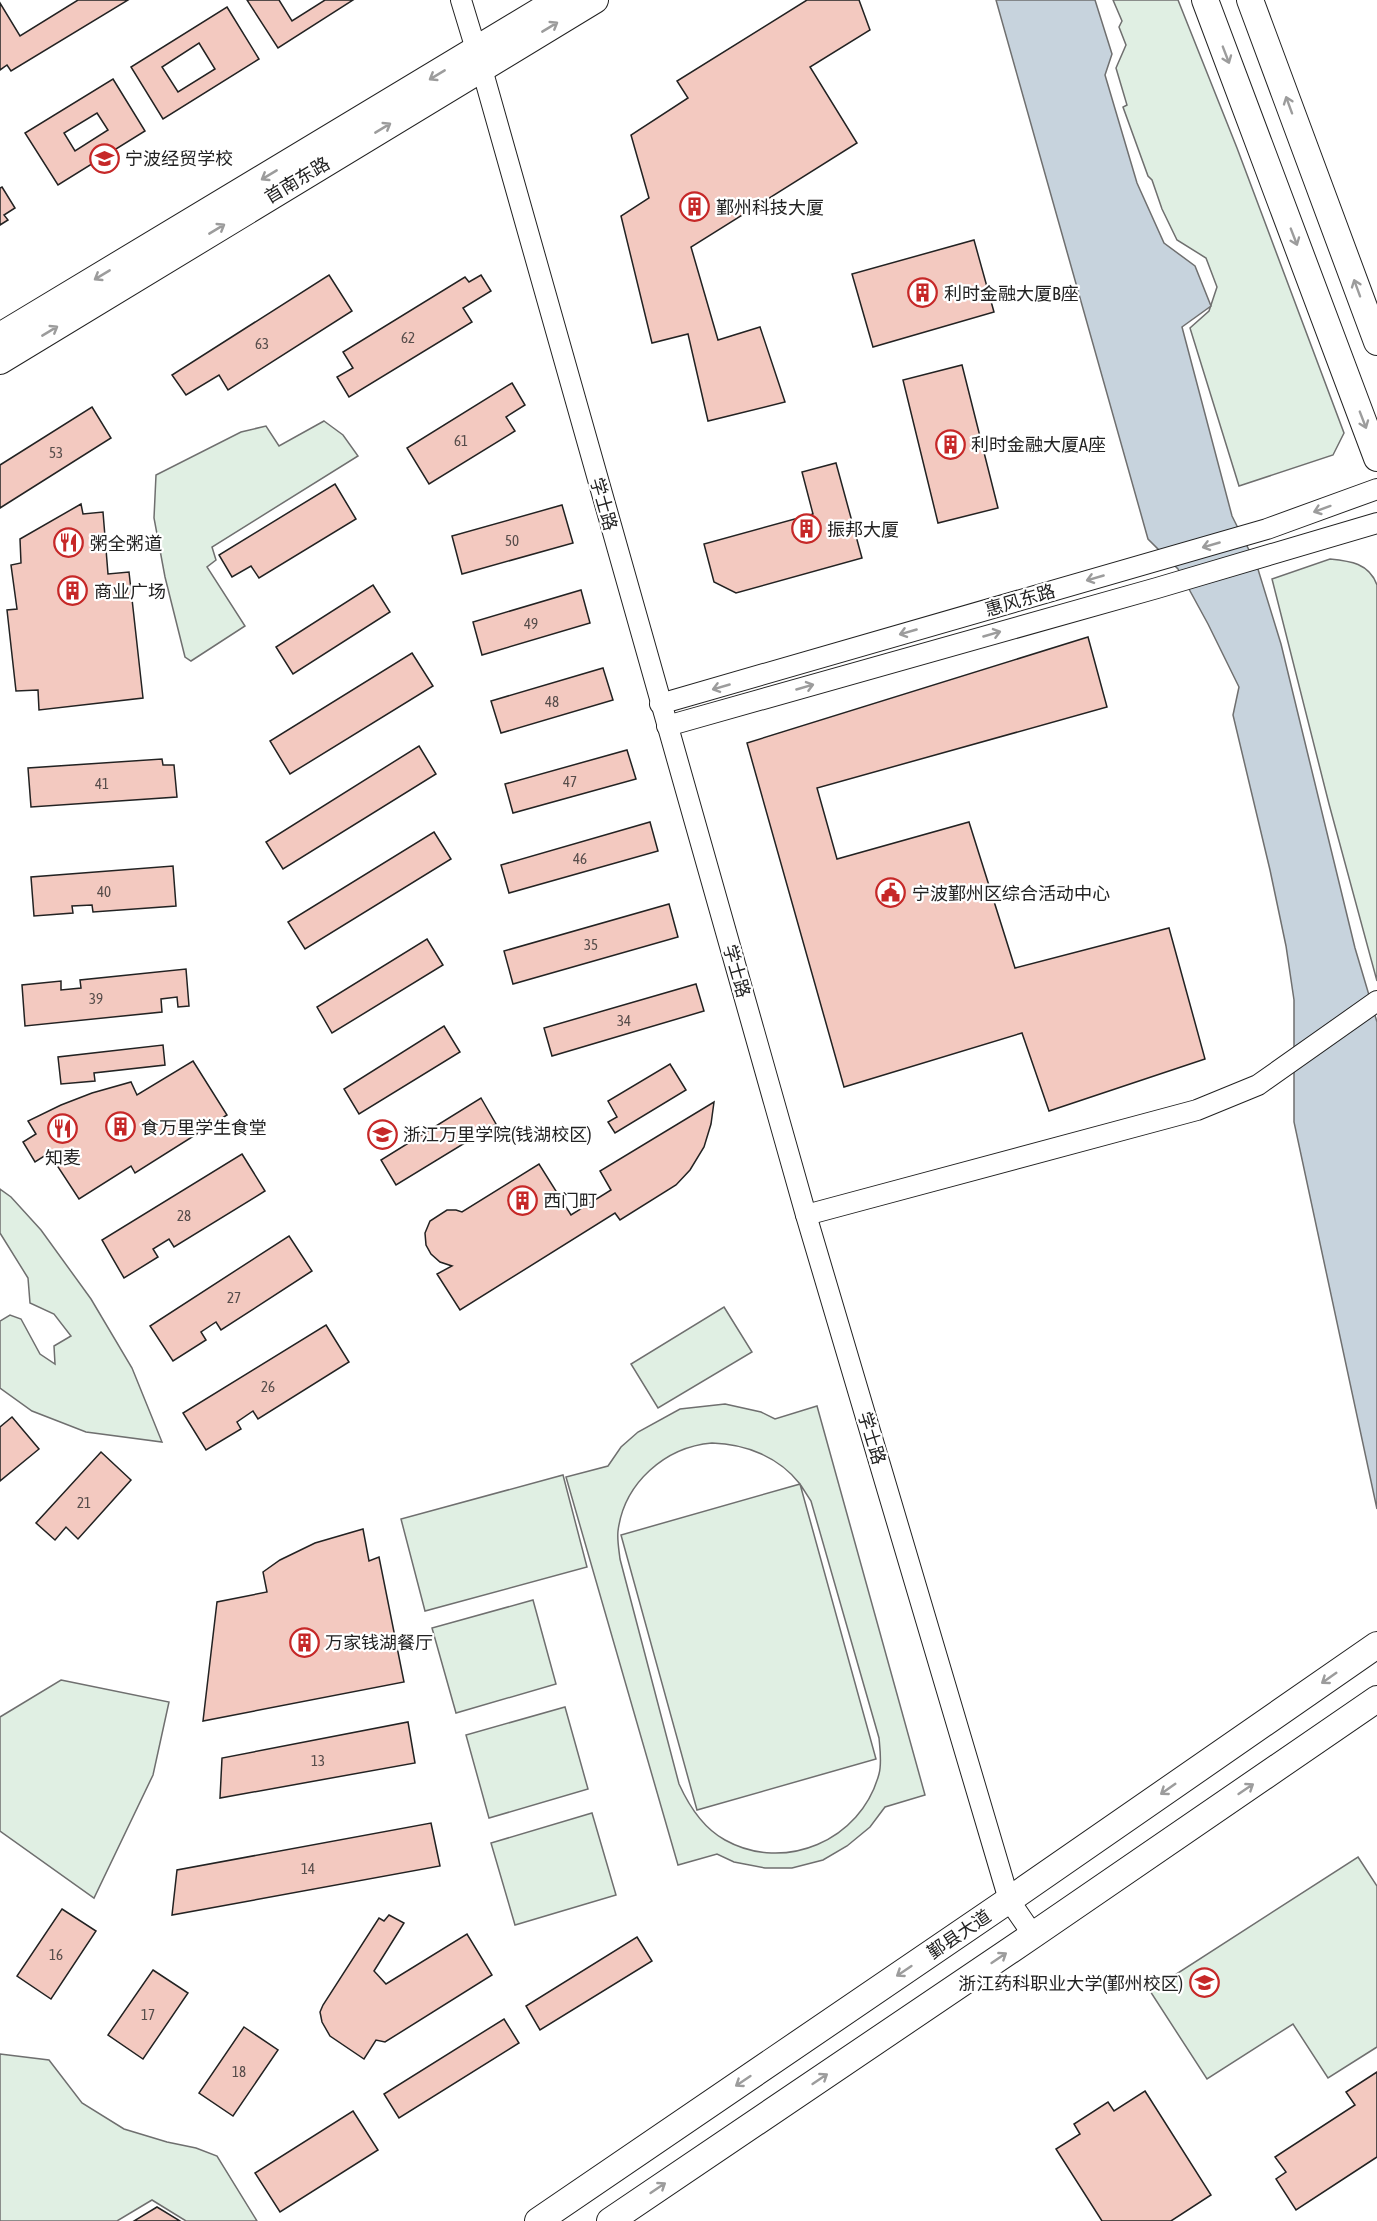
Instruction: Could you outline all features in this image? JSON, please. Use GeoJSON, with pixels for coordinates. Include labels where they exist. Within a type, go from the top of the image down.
{"type":"FeatureCollection","features":[{"type":"Feature","properties":{"kind":"main road","name":"首南东路"},"geometry":{"type":"LineString","coordinates":[[0,361],[479,60],[558,0]]}},
{"type":"Feature","properties":{"kind":"main road","name":"首南东路"},"geometry":{"type":"LineString","coordinates":[[0,336],[479,60],[595,0]]}},
{"type":"Feature","properties":{"kind":"main road"},"geometry":{"type":"LineString","coordinates":[[1205,0],[1377,458]]}},
{"type":"Feature","properties":{"kind":"main road"},"geometry":{"type":"LineString","coordinates":[[1250,0],[1377,342]]}},
{"type":"Feature","properties":{"kind":"main road","name":"鄞县大道"},"geometry":{"type":"LineString","coordinates":[[538,2221],[1009,1900],[1377,1645]]}},
{"type":"Feature","properties":{"kind":"main road"},"geometry":{"type":"LineString","coordinates":[[610,2221],[1377,1699]]}},
{"type":"Feature","properties":{"kind":"street","name":"学士路"},"geometry":{"type":"LineString","coordinates":[[461,0],[806,1215],[1009,1900],[1033,1935]]}},
{"type":"Feature","properties":{"kind":"street","name":"惠风东路"},"geometry":{"type":"LineString","coordinates":[[660,704],[1267,529],[1377,489]]}},
{"type":"Feature","properties":{"kind":"street","name":"惠风东路"},"geometry":{"type":"LineString","coordinates":[[668,726],[1157,588],[1377,523]]}},
{"type":"Feature","properties":{"kind":"street"},"geometry":{"type":"LineString","coordinates":[[806,1215],[1197,1110],[1258,1085],[1377,1001]]}},
{"type":"Feature","properties":{"kind":"green space"},"geometry":{"type":"Polygon","coordinates":[[[1113,0],[1178,0],[1237,148],[1344,433],[1333,455],[1239,486],[1190,328],[1209,311],[1217,287],[1206,258],[1177,240],[1162,209],[1152,180],[1148,176],[1123,107],[1127,105],[1116,68],[1126,45],[1119,27],[1122,21],[1113,0]]]}},
{"type":"Feature","properties":{"kind":"green space"},"geometry":{"type":"Polygon","coordinates":[[[324,421],[343,435],[358,456],[212,547],[216,560],[207,567],[245,626],[191,661],[185,657],[165,577],[154,518],[156,475],[241,432],[266,426],[279,446],[324,421]]]}},
{"type":"Feature","properties":{"kind":"green space"},"geometry":{"type":"Polygon","coordinates":[[[1330,559],[1358,564],[1369,572],[1377,585],[1377,981],[1272,579],[1330,559]]]}},
{"type":"Feature","properties":{"kind":"green space"},"geometry":{"type":"Polygon","coordinates":[[[0,1189],[11,1197],[41,1230],[91,1299],[132,1368],[162,1442],[86,1432],[32,1411],[0,1388],[0,1321],[10,1315],[21,1319],[40,1354],[55,1364],[54,1346],[71,1336],[54,1314],[30,1303],[28,1278],[0,1233],[0,1189]]]}},
{"type":"Feature","properties":{"kind":"green space"},"geometry":{"type":"Polygon","coordinates":[[[724,1307],[752,1352],[658,1408],[631,1364],[724,1307]]]}},
{"type":"Feature","properties":{"kind":"green space"},"geometry":{"type":"Polygon","coordinates":[[[725,1404],[761,1412],[775,1419],[817,1406],[925,1795],[885,1807],[870,1827],[847,1846],[823,1860],[792,1868],[765,1868],[734,1862],[717,1854],[678,1865],[566,1477],[608,1466],[621,1447],[638,1432],[680,1409],[725,1404]],[[712,1443],[678,1452],[650,1470],[638,1483],[629,1498],[618,1531],[620,1559],[679,1784],[697,1816],[717,1835],[748,1849],[771,1853],[795,1851],[817,1844],[838,1833],[856,1817],[870,1797],[879,1774],[879,1738],[811,1501],[792,1475],[772,1459],[749,1449],[712,1443]]]}},
{"type":"Feature","properties":{"kind":"green space"},"geometry":{"type":"Polygon","coordinates":[[[563,1475],[587,1567],[425,1611],[401,1519],[563,1475]]]}},
{"type":"Feature","properties":{"kind":"green space"},"geometry":{"type":"Polygon","coordinates":[[[800,1484],[876,1759],[697,1810],[621,1535],[800,1484]]]}},
{"type":"Feature","properties":{"kind":"green space"},"geometry":{"type":"Polygon","coordinates":[[[533,1600],[556,1684],[456,1713],[432,1628],[533,1600]]]}},
{"type":"Feature","properties":{"kind":"green space"},"geometry":{"type":"Polygon","coordinates":[[[61,1680],[169,1702],[153,1775],[94,1898],[0,1831],[0,1717],[61,1680]]]}},
{"type":"Feature","properties":{"kind":"green space"},"geometry":{"type":"Polygon","coordinates":[[[565,1707],[588,1789],[489,1818],[466,1735],[565,1707]]]}},
{"type":"Feature","properties":{"kind":"green space"},"geometry":{"type":"Polygon","coordinates":[[[592,1813],[616,1895],[515,1925],[491,1843],[592,1813]]]}},
{"type":"Feature","properties":{"kind":"green space"},"geometry":{"type":"Polygon","coordinates":[[[1358,1857],[1377,1886],[1377,2047],[1328,2078],[1293,2024],[1207,2079],[1150,1991],[1358,1857]]]}},
{"type":"Feature","properties":{"kind":"green space"},"geometry":{"type":"Polygon","coordinates":[[[0,2054],[49,2060],[82,2103],[124,2129],[196,2148],[217,2156],[257,2221],[186,2221],[152,2200],[117,2221],[0,2221],[0,2054]]]}},
{"type":"Feature","properties":{"kind":"shaded area"},"geometry":{"type":"Polygon","coordinates":[[[996,0],[1095,0],[1112,54],[1105,75],[1137,183],[1164,243],[1195,266],[1211,306],[1182,327],[1232,516],[1257,566],[1281,644],[1355,948],[1377,1022],[1377,1509],[1294,1122],[1294,1000],[1286,946],[1270,870],[1233,715],[1239,687],[1178,569],[1148,539],[996,0]]]}},
{"type":"Feature","properties":{"kind":"building"},"geometry":{"type":"Polygon","coordinates":[[[78,0],[128,0],[11,71],[7,65],[0,70],[0,3],[20,36],[78,0]]]}},
{"type":"Feature","properties":{"kind":"building"},"geometry":{"type":"Polygon","coordinates":[[[247,0],[279,0],[292,21],[325,0],[353,0],[278,48],[247,0]]]}},
{"type":"Feature","properties":{"kind":"building","name":"鄞州科技大厦"},"geometry":{"type":"Polygon","coordinates":[[[807,0],[859,0],[870,30],[810,67],[857,143],[691,247],[718,340],[760,327],[785,402],[708,421],[688,334],[652,343],[621,216],[649,198],[631,135],[688,98],[677,81],[807,0]]]}},
{"type":"Feature","properties":{"kind":"building"},"geometry":{"type":"Polygon","coordinates":[[[227,7],[259,59],[163,119],[131,67],[227,7]],[[199,43],[162,67],[178,92],[215,69],[199,43]]]}},
{"type":"Feature","properties":{"kind":"building"},"geometry":{"type":"Polygon","coordinates":[[[113,79],[145,131],[58,185],[25,133],[113,79]],[[97,113],[64,133],[75,151],[108,130],[97,113]]]}},
{"type":"Feature","properties":{"kind":"building"},"geometry":{"type":"Polygon","coordinates":[[[2,187],[15,208],[4,215],[8,220],[0,225],[0,188],[2,187]]]}},
{"type":"Feature","properties":{"kind":"building","name":"利时金融大厦B座"},"geometry":{"type":"Polygon","coordinates":[[[974,240],[994,312],[873,347],[852,274],[974,240]]]}},
{"type":"Feature","properties":{"kind":"building"},"geometry":{"type":"Polygon","coordinates":[[[329,275],[352,311],[228,390],[219,375],[186,395],[172,375],[329,275]]]}},
{"type":"Feature","properties":{"kind":"building"},"geometry":{"type":"Polygon","coordinates":[[[481,275],[491,291],[463,308],[472,322],[349,397],[337,377],[353,368],[343,352],[465,277],[469,282],[481,275]]]}},
{"type":"Feature","properties":{"kind":"building","name":"利时金融大厦A座"},"geometry":{"type":"Polygon","coordinates":[[[962,365],[998,508],[938,523],[903,380],[962,365]]]}},
{"type":"Feature","properties":{"kind":"building"},"geometry":{"type":"Polygon","coordinates":[[[512,383],[525,405],[506,417],[515,431],[429,484],[407,448],[512,383]]]}},
{"type":"Feature","properties":{"kind":"building"},"geometry":{"type":"Polygon","coordinates":[[[92,407],[111,438],[0,508],[0,465],[92,407]]]}},
{"type":"Feature","properties":{"kind":"building","name":"振邦大厦"},"geometry":{"type":"Polygon","coordinates":[[[836,463],[862,558],[736,593],[714,582],[704,544],[813,514],[802,472],[836,463]]]}},
{"type":"Feature","properties":{"kind":"building"},"geometry":{"type":"Polygon","coordinates":[[[335,484],[356,519],[259,578],[251,566],[232,577],[219,555],[335,484]]]}},
{"type":"Feature","properties":{"kind":"building","name":"商业广场"},"geometry":{"type":"Polygon","coordinates":[[[81,504],[83,514],[103,512],[108,574],[129,572],[143,698],[39,710],[38,690],[16,691],[7,610],[17,609],[11,565],[21,563],[20,539],[81,504]]]}},
{"type":"Feature","properties":{"kind":"building"},"geometry":{"type":"Polygon","coordinates":[[[562,505],[573,543],[462,574],[452,536],[562,505]]]}},
{"type":"Feature","properties":{"kind":"building"},"geometry":{"type":"Polygon","coordinates":[[[373,585],[390,612],[293,674],[276,647],[373,585]]]}},
{"type":"Feature","properties":{"kind":"building"},"geometry":{"type":"Polygon","coordinates":[[[581,590],[590,623],[482,655],[473,622],[581,590]]]}},
{"type":"Feature","properties":{"kind":"building","name":"宁波鄞州区综合活动中心"},"geometry":{"type":"Polygon","coordinates":[[[1088,637],[1107,707],[817,788],[837,859],[969,822],[1015,968],[1169,928],[1205,1059],[1049,1111],[1022,1033],[844,1087],[747,743],[1088,637]]]}},
{"type":"Feature","properties":{"kind":"building"},"geometry":{"type":"Polygon","coordinates":[[[412,653],[433,686],[290,774],[270,741],[412,653]]]}},
{"type":"Feature","properties":{"kind":"building"},"geometry":{"type":"Polygon","coordinates":[[[603,668],[613,700],[501,733],[491,701],[603,668]]]}},
{"type":"Feature","properties":{"kind":"building"},"geometry":{"type":"Polygon","coordinates":[[[419,746],[436,774],[283,869],[266,842],[419,746]]]}},
{"type":"Feature","properties":{"kind":"building"},"geometry":{"type":"Polygon","coordinates":[[[627,750],[636,779],[513,813],[505,784],[627,750]]]}},
{"type":"Feature","properties":{"kind":"building"},"geometry":{"type":"Polygon","coordinates":[[[162,759],[163,765],[174,765],[177,797],[31,807],[28,768],[162,759]]]}},
{"type":"Feature","properties":{"kind":"building"},"geometry":{"type":"Polygon","coordinates":[[[650,822],[658,851],[509,893],[501,865],[650,822]]]}},
{"type":"Feature","properties":{"kind":"building"},"geometry":{"type":"Polygon","coordinates":[[[434,832],[451,859],[305,949],[288,922],[434,832]]]}},
{"type":"Feature","properties":{"kind":"building"},"geometry":{"type":"Polygon","coordinates":[[[173,866],[176,906],[93,912],[92,905],[72,906],[73,913],[34,916],[31,877],[173,866]]]}},
{"type":"Feature","properties":{"kind":"building"},"geometry":{"type":"Polygon","coordinates":[[[669,904],[678,937],[513,984],[504,951],[669,904]]]}},
{"type":"Feature","properties":{"kind":"building"},"geometry":{"type":"Polygon","coordinates":[[[427,939],[443,965],[332,1033],[317,1007],[427,939]]]}},
{"type":"Feature","properties":{"kind":"building"},"geometry":{"type":"Polygon","coordinates":[[[186,969],[189,1006],[178,1007],[177,997],[161,999],[162,1012],[25,1026],[22,985],[61,981],[61,990],[81,988],[80,980],[186,969]]]}},
{"type":"Feature","properties":{"kind":"building"},"geometry":{"type":"Polygon","coordinates":[[[696,984],[704,1011],[552,1056],[544,1028],[696,984]]]}},
{"type":"Feature","properties":{"kind":"building"},"geometry":{"type":"Polygon","coordinates":[[[444,1026],[460,1052],[359,1114],[344,1089],[444,1026]]]}},
{"type":"Feature","properties":{"kind":"building"},"geometry":{"type":"Polygon","coordinates":[[[163,1045],[165,1065],[94,1073],[95,1081],[61,1084],[58,1057],[163,1045]]]}},
{"type":"Feature","properties":{"kind":"building","name":"食万里学生食堂"},"geometry":{"type":"Polygon","coordinates":[[[193,1061],[227,1115],[135,1173],[131,1166],[79,1199],[49,1153],[35,1162],[23,1142],[36,1134],[28,1121],[61,1105],[131,1082],[137,1095],[193,1061]]]}},
{"type":"Feature","properties":{"kind":"building"},"geometry":{"type":"Polygon","coordinates":[[[670,1064],[686,1090],[615,1133],[608,1122],[617,1117],[608,1101],[670,1064]]]}},
{"type":"Feature","properties":{"kind":"building"},"geometry":{"type":"Polygon","coordinates":[[[481,1098],[496,1124],[396,1185],[381,1160],[481,1098]]]}},
{"type":"Feature","properties":{"kind":"building","name":"西门町"},"geometry":{"type":"Polygon","coordinates":[[[714,1102],[711,1124],[704,1147],[690,1170],[676,1185],[620,1220],[615,1213],[460,1310],[437,1274],[452,1266],[440,1262],[431,1254],[426,1245],[425,1233],[430,1221],[447,1210],[462,1212],[539,1164],[571,1215],[611,1190],[600,1171],[714,1102]]]}},
{"type":"Feature","properties":{"kind":"building"},"geometry":{"type":"Polygon","coordinates":[[[242,1154],[265,1191],[174,1247],[169,1239],[153,1249],[158,1257],[124,1278],[102,1240],[242,1154]]]}},
{"type":"Feature","properties":{"kind":"building"},"geometry":{"type":"Polygon","coordinates":[[[289,1236],[312,1271],[221,1330],[216,1322],[201,1332],[206,1340],[173,1361],[150,1326],[289,1236]]]}},
{"type":"Feature","properties":{"kind":"building"},"geometry":{"type":"Polygon","coordinates":[[[326,1325],[349,1362],[258,1419],[253,1411],[237,1422],[241,1429],[206,1450],[183,1413],[326,1325]]]}},
{"type":"Feature","properties":{"kind":"building"},"geometry":{"type":"Polygon","coordinates":[[[12,1417],[39,1449],[0,1481],[0,1427],[12,1417]]]}},
{"type":"Feature","properties":{"kind":"building"},"geometry":{"type":"Polygon","coordinates":[[[101,1452],[131,1480],[78,1539],[66,1527],[55,1540],[36,1523],[101,1452]]]}},
{"type":"Feature","properties":{"kind":"building","name":"万家钱湖餐厅"},"geometry":{"type":"Polygon","coordinates":[[[363,1529],[369,1561],[379,1557],[404,1682],[203,1721],[217,1602],[267,1592],[263,1572],[280,1560],[315,1543],[363,1529]]]}},
{"type":"Feature","properties":{"kind":"building"},"geometry":{"type":"Polygon","coordinates":[[[408,1722],[415,1763],[220,1798],[222,1758],[408,1722]]]}},
{"type":"Feature","properties":{"kind":"building"},"geometry":{"type":"Polygon","coordinates":[[[431,1823],[440,1866],[172,1915],[177,1870],[431,1823]]]}},
{"type":"Feature","properties":{"kind":"building"},"geometry":{"type":"Polygon","coordinates":[[[62,1909],[96,1931],[51,1999],[17,1976],[62,1909]]]}},
{"type":"Feature","properties":{"kind":"building"},"geometry":{"type":"Polygon","coordinates":[[[389,1915],[404,1923],[374,1971],[386,1984],[467,1934],[492,1975],[385,2042],[376,2040],[364,2059],[330,2036],[322,2022],[320,2012],[379,1918],[384,1921],[389,1915]]]}},
{"type":"Feature","properties":{"kind":"building"},"geometry":{"type":"Polygon","coordinates":[[[637,1937],[652,1961],[540,2030],[526,2006],[637,1937]]]}},
{"type":"Feature","properties":{"kind":"building"},"geometry":{"type":"Polygon","coordinates":[[[153,1970],[188,1993],[143,2059],[108,2035],[153,1970]]]}},
{"type":"Feature","properties":{"kind":"building"},"geometry":{"type":"Polygon","coordinates":[[[504,2019],[519,2043],[399,2118],[384,2094],[504,2019]]]}},
{"type":"Feature","properties":{"kind":"building"},"geometry":{"type":"Polygon","coordinates":[[[244,2027],[278,2050],[233,2116],[199,2093],[244,2027]]]}},
{"type":"Feature","properties":{"kind":"building"},"geometry":{"type":"Polygon","coordinates":[[[1377,2072],[1377,2157],[1296,2210],[1276,2179],[1286,2172],[1275,2157],[1355,2105],[1346,2092],[1377,2072]]]}},
{"type":"Feature","properties":{"kind":"building"},"geometry":{"type":"Polygon","coordinates":[[[1145,2091],[1211,2195],[1171,2221],[1102,2221],[1056,2149],[1080,2134],[1074,2124],[1108,2102],[1114,2111],[1145,2091]]]}},
{"type":"Feature","properties":{"kind":"building"},"geometry":{"type":"Polygon","coordinates":[[[353,2111],[378,2150],[280,2212],[255,2173],[353,2111]]]}},
{"type":"Feature","properties":{"kind":"building"},"geometry":{"type":"Polygon","coordinates":[[[157,2207],[180,2221],[134,2221],[157,2207]]]}},
{"type":"Feature","properties":{"kind":"place","name":"宁波经贸学校"},"geometry":{"type":"Point","coordinates":[104,158]}},
{"type":"Feature","properties":{"kind":"place","name":"鄞州科技大厦"},"geometry":{"type":"Point","coordinates":[695,207]}},
{"type":"Feature","properties":{"kind":"place","name":"利时金融大厦B座"},"geometry":{"type":"Point","coordinates":[923,293]}},
{"type":"Feature","properties":{"kind":"place","name":"利时金融大厦A座"},"geometry":{"type":"Point","coordinates":[950,444]}},
{"type":"Feature","properties":{"kind":"place","name":"振邦大厦"},"geometry":{"type":"Point","coordinates":[806,529]}},
{"type":"Feature","properties":{"kind":"place","name":"粥全粥道"},"geometry":{"type":"Point","coordinates":[69,543]}},
{"type":"Feature","properties":{"kind":"place","name":"商业广场"},"geometry":{"type":"Point","coordinates":[73,591]}},
{"type":"Feature","properties":{"kind":"place","name":"宁波鄞州区综合活动中心"},"geometry":{"type":"Point","coordinates":[891,893]}},
{"type":"Feature","properties":{"kind":"place","name":"食万里学生食堂"},"geometry":{"type":"Point","coordinates":[120,1127]}},
{"type":"Feature","properties":{"kind":"place","name":"知麦"},"geometry":{"type":"Point","coordinates":[63,1128]}},
{"type":"Feature","properties":{"kind":"place","name":"浙江万里学院(钱湖校区)"},"geometry":{"type":"Point","coordinates":[382,1134]}},
{"type":"Feature","properties":{"kind":"place","name":"西门町"},"geometry":{"type":"Point","coordinates":[522,1200]}},
{"type":"Feature","properties":{"kind":"place","name":"万家钱湖餐厅"},"geometry":{"type":"Point","coordinates":[304,1642]}},
{"type":"Feature","properties":{"kind":"place","name":"浙江药科职业大学(鄞州校区)"},"geometry":{"type":"Point","coordinates":[1204,1983]}}]}
